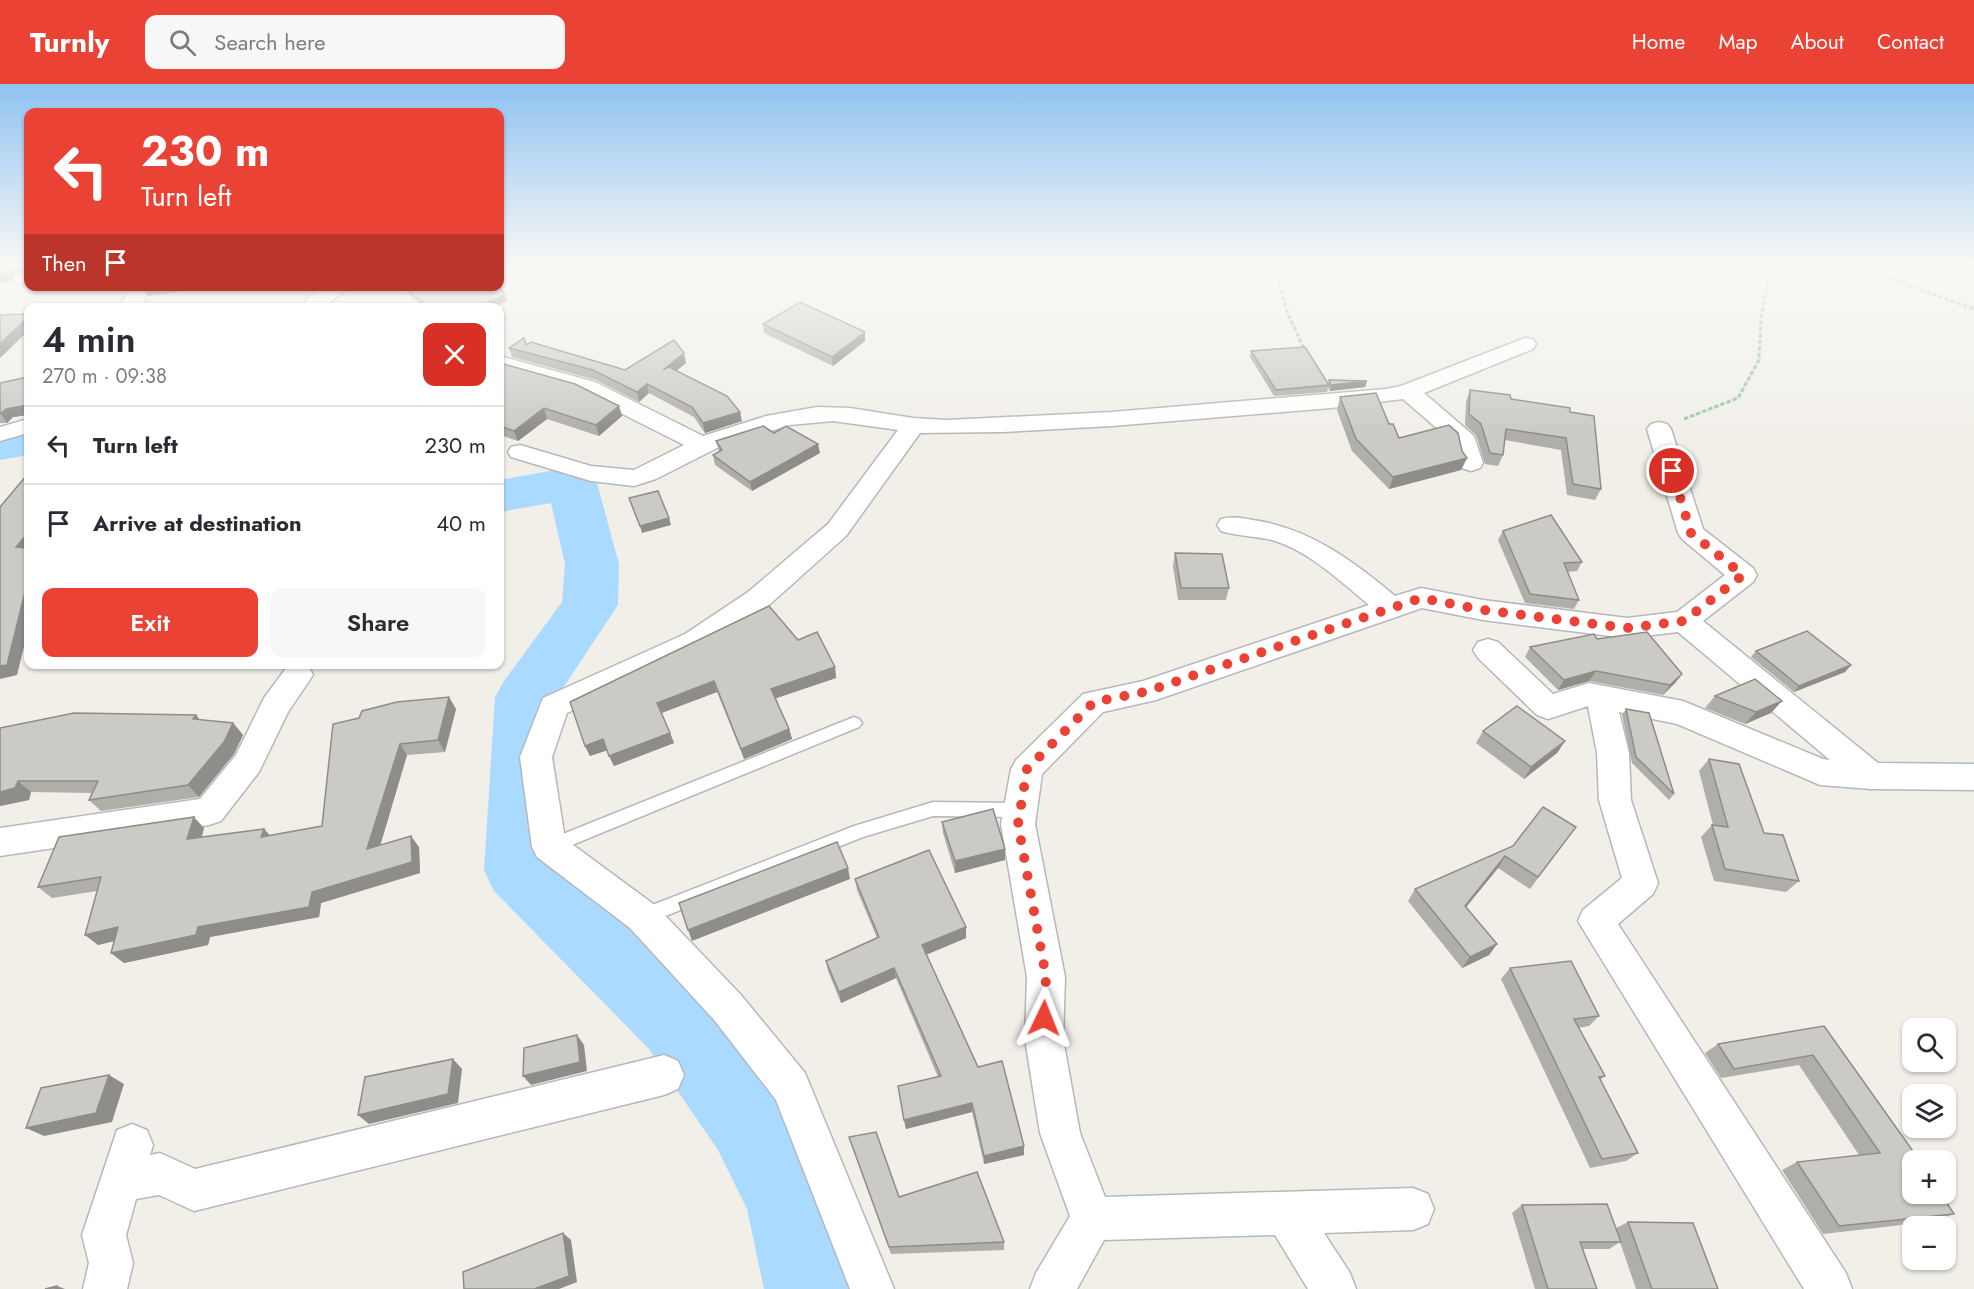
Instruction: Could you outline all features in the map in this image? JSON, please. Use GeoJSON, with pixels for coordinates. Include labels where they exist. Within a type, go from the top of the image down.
{"type":"FeatureCollection","features":[{"type":"Feature","properties":{"kind":"street"},"geometry":{"type":"LineString","coordinates":[[520,452],[595,474],[636,478],[702,445],[768,424],[816,414],[850,415],[944,428],[1202,414],[1386,396],[1408,391],[1525,344]]}},
{"type":"Feature","properties":{"kind":"street"},"geometry":{"type":"LineString","coordinates":[[504,364],[587,387],[702,445]]}},
{"type":"Feature","properties":{"kind":"street"},"geometry":{"type":"LineString","coordinates":[[1408,391],[1466,441],[1472,462]]}},
{"type":"Feature","properties":{"kind":"street"},"geometry":{"type":"LineString","coordinates":[[872,1289],[791,1087],[728,1008],[643,917],[549,847],[536,757],[554,706],[695,641],[758,599],[837,530],[914,425]]}},
{"type":"Feature","properties":{"kind":"street"},"geometry":{"type":"LineString","coordinates":[[0,434],[24,427]]}},
{"type":"Feature","properties":{"kind":"street"},"geometry":{"type":"LineString","coordinates":[[1052,1289],[1092,1219],[1058,1123],[1044,1039],[1046,977],[1018,824],[1027,769],[1094,702],[1145,692],[1421,598],[1483,610],[1627,628],[1684,621],[1743,575],[1691,533],[1659,429]]}},
{"type":"Feature","properties":{"kind":"street"},"geometry":{"type":"LineString","coordinates":[[1230,525],[1285,535],[1315,552],[1363,585],[1391,608]]}},
{"type":"Feature","properties":{"kind":"street"},"geometry":{"type":"LineString","coordinates":[[1684,621],[1871,776]]}},
{"type":"Feature","properties":{"kind":"street"},"geometry":{"type":"LineString","coordinates":[[1488,650],[1548,706],[1589,694],[1683,713],[1820,772],[1871,776],[1974,777]]}},
{"type":"Feature","properties":{"kind":"street"},"geometry":{"type":"LineString","coordinates":[[0,842],[209,811],[248,763],[275,706],[298,675]]}},
{"type":"Feature","properties":{"kind":"street"},"geometry":{"type":"LineString","coordinates":[[1601,698],[1613,753],[1615,800],[1641,883],[1596,921],[1830,1289]]}},
{"type":"Feature","properties":{"kind":"street"},"geometry":{"type":"LineString","coordinates":[[105,1289],[111,1263],[104,1235],[126,1163],[160,1174],[194,1190],[664,1075]]}},
{"type":"Feature","properties":{"kind":"street"},"geometry":{"type":"LineString","coordinates":[[1092,1219],[1413,1209]]}},
{"type":"Feature","properties":{"kind":"street"},"geometry":{"type":"LineString","coordinates":[[1286,1213],[1334,1289]]}},
{"type":"Feature","properties":{"kind":"lane"},"geometry":{"type":"LineString","coordinates":[[549,847],[854,723]]}},
{"type":"Feature","properties":{"kind":"lane"},"geometry":{"type":"LineString","coordinates":[[643,917],[860,831],[933,809],[1020,810]]}},
{"type":"Feature","properties":{"kind":"path"},"geometry":{"type":"LineString","coordinates":[[1289,321],[1307,354]]}},
{"type":"Feature","properties":{"kind":"path"},"geometry":{"type":"LineString","coordinates":[[1659,429],[1738,398],[1759,360],[1761,321]]}},
{"type":"Feature","properties":{"kind":"building"},"geometry":{"type":"Polygon","coordinates":[[[0,321],[24,321],[0,344],[0,321]]]}},
{"type":"Feature","properties":{"kind":"building"},"geometry":{"type":"Polygon","coordinates":[[[768,321],[842,321],[865,332],[832,357],[763,324],[768,321]]]}},
{"type":"Feature","properties":{"kind":"building"},"geometry":{"type":"Polygon","coordinates":[[[524,338],[526,345],[531,342],[625,370],[674,340],[684,353],[663,370],[669,367],[727,396],[740,412],[703,423],[692,407],[647,384],[637,392],[593,370],[509,348],[524,338]]]}},
{"type":"Feature","properties":{"kind":"building"},"geometry":{"type":"Polygon","coordinates":[[[1305,347],[1329,385],[1276,390],[1251,351],[1305,347]]]}},
{"type":"Feature","properties":{"kind":"building"},"geometry":{"type":"Polygon","coordinates":[[[504,364],[575,384],[619,406],[596,425],[544,408],[514,431],[504,427],[504,364]]]}},
{"type":"Feature","properties":{"kind":"building"},"geometry":{"type":"Polygon","coordinates":[[[24,378],[24,406],[6,409],[0,414],[0,383],[24,378]]]}},
{"type":"Feature","properties":{"kind":"building"},"geometry":{"type":"Polygon","coordinates":[[[1329,380],[1367,381],[1331,385],[1329,380]]]}},
{"type":"Feature","properties":{"kind":"building"},"geometry":{"type":"Polygon","coordinates":[[[1470,390],[1510,395],[1511,399],[1570,408],[1570,412],[1594,416],[1601,489],[1573,484],[1566,438],[1506,429],[1503,455],[1490,453],[1481,424],[1469,414],[1470,390]]]}},
{"type":"Feature","properties":{"kind":"building"},"geometry":{"type":"Polygon","coordinates":[[[1376,393],[1389,424],[1393,424],[1399,438],[1449,425],[1458,433],[1462,451],[1467,458],[1393,477],[1356,439],[1340,397],[1376,393]]]}},
{"type":"Feature","properties":{"kind":"building"},"geometry":{"type":"Polygon","coordinates":[[[763,426],[774,433],[786,426],[818,444],[750,482],[713,455],[722,450],[716,441],[763,426]]]}},
{"type":"Feature","properties":{"kind":"building"},"geometry":{"type":"Polygon","coordinates":[[[24,479],[24,538],[16,547],[24,548],[24,596],[7,665],[0,666],[0,507],[24,479]]]}},
{"type":"Feature","properties":{"kind":"building"},"geometry":{"type":"Polygon","coordinates":[[[658,491],[669,518],[640,526],[629,498],[658,491]]]}},
{"type":"Feature","properties":{"kind":"building"},"geometry":{"type":"Polygon","coordinates":[[[1551,515],[1582,562],[1564,563],[1579,600],[1530,594],[1503,531],[1551,515]]]}},
{"type":"Feature","properties":{"kind":"building"},"geometry":{"type":"Polygon","coordinates":[[[1175,553],[1222,554],[1229,588],[1181,588],[1175,553]]]}},
{"type":"Feature","properties":{"kind":"building"},"geometry":{"type":"Polygon","coordinates":[[[769,606],[798,640],[817,632],[835,667],[771,689],[789,729],[741,749],[714,681],[657,703],[670,733],[609,756],[603,739],[585,746],[570,702],[769,606]]]}},
{"type":"Feature","properties":{"kind":"building"},"geometry":{"type":"Polygon","coordinates":[[[1807,631],[1851,665],[1799,686],[1756,651],[1807,631]]]}},
{"type":"Feature","properties":{"kind":"building"},"geometry":{"type":"Polygon","coordinates":[[[1647,632],[1682,674],[1670,685],[1596,671],[1564,680],[1530,647],[1594,634],[1597,639],[1647,632]]]}},
{"type":"Feature","properties":{"kind":"building"},"geometry":{"type":"Polygon","coordinates":[[[1755,679],[1782,701],[1756,712],[1715,696],[1755,679]]]}},
{"type":"Feature","properties":{"kind":"building"},"geometry":{"type":"Polygon","coordinates":[[[449,697],[438,740],[400,744],[367,849],[411,836],[412,862],[312,892],[309,907],[198,927],[196,935],[111,953],[118,927],[85,935],[101,877],[38,887],[59,837],[194,817],[187,839],[264,829],[261,837],[322,826],[333,724],[359,718],[362,711],[397,702],[449,697]]]}},
{"type":"Feature","properties":{"kind":"building"},"geometry":{"type":"Polygon","coordinates":[[[1517,706],[1565,741],[1531,767],[1483,731],[1517,706]]]}},
{"type":"Feature","properties":{"kind":"building"},"geometry":{"type":"Polygon","coordinates":[[[1626,709],[1649,713],[1674,794],[1636,757],[1626,709]]]}},
{"type":"Feature","properties":{"kind":"building"},"geometry":{"type":"Polygon","coordinates":[[[74,713],[196,715],[193,719],[233,723],[224,742],[188,785],[89,800],[98,781],[18,781],[15,788],[0,792],[0,728],[74,713]]]}},
{"type":"Feature","properties":{"kind":"building"},"geometry":{"type":"Polygon","coordinates":[[[1709,759],[1739,764],[1764,833],[1783,835],[1799,881],[1725,869],[1712,825],[1728,827],[1709,759]]]}},
{"type":"Feature","properties":{"kind":"building"},"geometry":{"type":"Polygon","coordinates":[[[1543,807],[1576,827],[1538,877],[1505,856],[1465,906],[1497,944],[1470,957],[1415,889],[1513,846],[1543,807]]]}},
{"type":"Feature","properties":{"kind":"building"},"geometry":{"type":"Polygon","coordinates":[[[993,809],[1005,849],[955,861],[942,822],[993,809]]]}},
{"type":"Feature","properties":{"kind":"building"},"geometry":{"type":"Polygon","coordinates":[[[837,842],[848,868],[688,930],[679,903],[837,842]]]}},
{"type":"Feature","properties":{"kind":"building"},"geometry":{"type":"Polygon","coordinates":[[[929,850],[966,927],[922,945],[978,1067],[1002,1061],[1024,1146],[984,1156],[972,1103],[904,1120],[898,1086],[941,1076],[894,968],[839,992],[826,961],[879,937],[855,879],[929,850]]]}},
{"type":"Feature","properties":{"kind":"building"},"geometry":{"type":"Polygon","coordinates":[[[1571,961],[1599,1016],[1574,1019],[1605,1076],[1599,1077],[1638,1153],[1602,1159],[1510,968],[1571,961]]]}},
{"type":"Feature","properties":{"kind":"building"},"geometry":{"type":"Polygon","coordinates":[[[1824,1026],[1912,1150],[1902,1150],[1902,1204],[1948,1204],[1954,1214],[1902,1216],[1902,1219],[1839,1226],[1797,1162],[1880,1153],[1813,1055],[1734,1069],[1718,1044],[1824,1026]]]}},
{"type":"Feature","properties":{"kind":"building"},"geometry":{"type":"Polygon","coordinates":[[[577,1035],[580,1062],[523,1076],[524,1048],[577,1035]]]}},
{"type":"Feature","properties":{"kind":"building"},"geometry":{"type":"Polygon","coordinates":[[[453,1059],[448,1094],[358,1115],[365,1077],[453,1059]]]}},
{"type":"Feature","properties":{"kind":"building"},"geometry":{"type":"Polygon","coordinates":[[[109,1075],[96,1113],[26,1128],[41,1088],[109,1075]]]}},
{"type":"Feature","properties":{"kind":"building"},"geometry":{"type":"Polygon","coordinates":[[[876,1132],[899,1197],[977,1172],[1004,1242],[889,1247],[849,1137],[876,1132]]]}},
{"type":"Feature","properties":{"kind":"building"},"geometry":{"type":"Polygon","coordinates":[[[1607,1204],[1621,1242],[1580,1242],[1597,1289],[1548,1289],[1522,1205],[1607,1204]]]}},
{"type":"Feature","properties":{"kind":"building"},"geometry":{"type":"Polygon","coordinates":[[[1628,1222],[1693,1223],[1718,1289],[1652,1289],[1628,1222]]]}},
{"type":"Feature","properties":{"kind":"building"},"geometry":{"type":"Polygon","coordinates":[[[563,1233],[569,1276],[534,1289],[464,1289],[463,1272],[563,1233]]]}},
{"type":"Feature","properties":{"kind":"waterway"},"geometry":{"type":"LineString","coordinates":[[0,445],[24,442]]}},
{"type":"Feature","properties":{"kind":"waterway"},"geometry":{"type":"LineString","coordinates":[[504,495],[572,483],[592,564],[590,605],[525,697],[518,870],[676,1023],[747,1121],[788,1201],[809,1289]]}},
{"type":"Feature","properties":{"kind":"route"},"geometry":{"type":"LineString","coordinates":[[1044,1018],[1046,977],[1018,824],[1020,810],[1027,769],[1094,702],[1145,692],[1421,598],[1483,610],[1627,628],[1684,621],[1743,575],[1691,533],[1672,471]]}}]}
